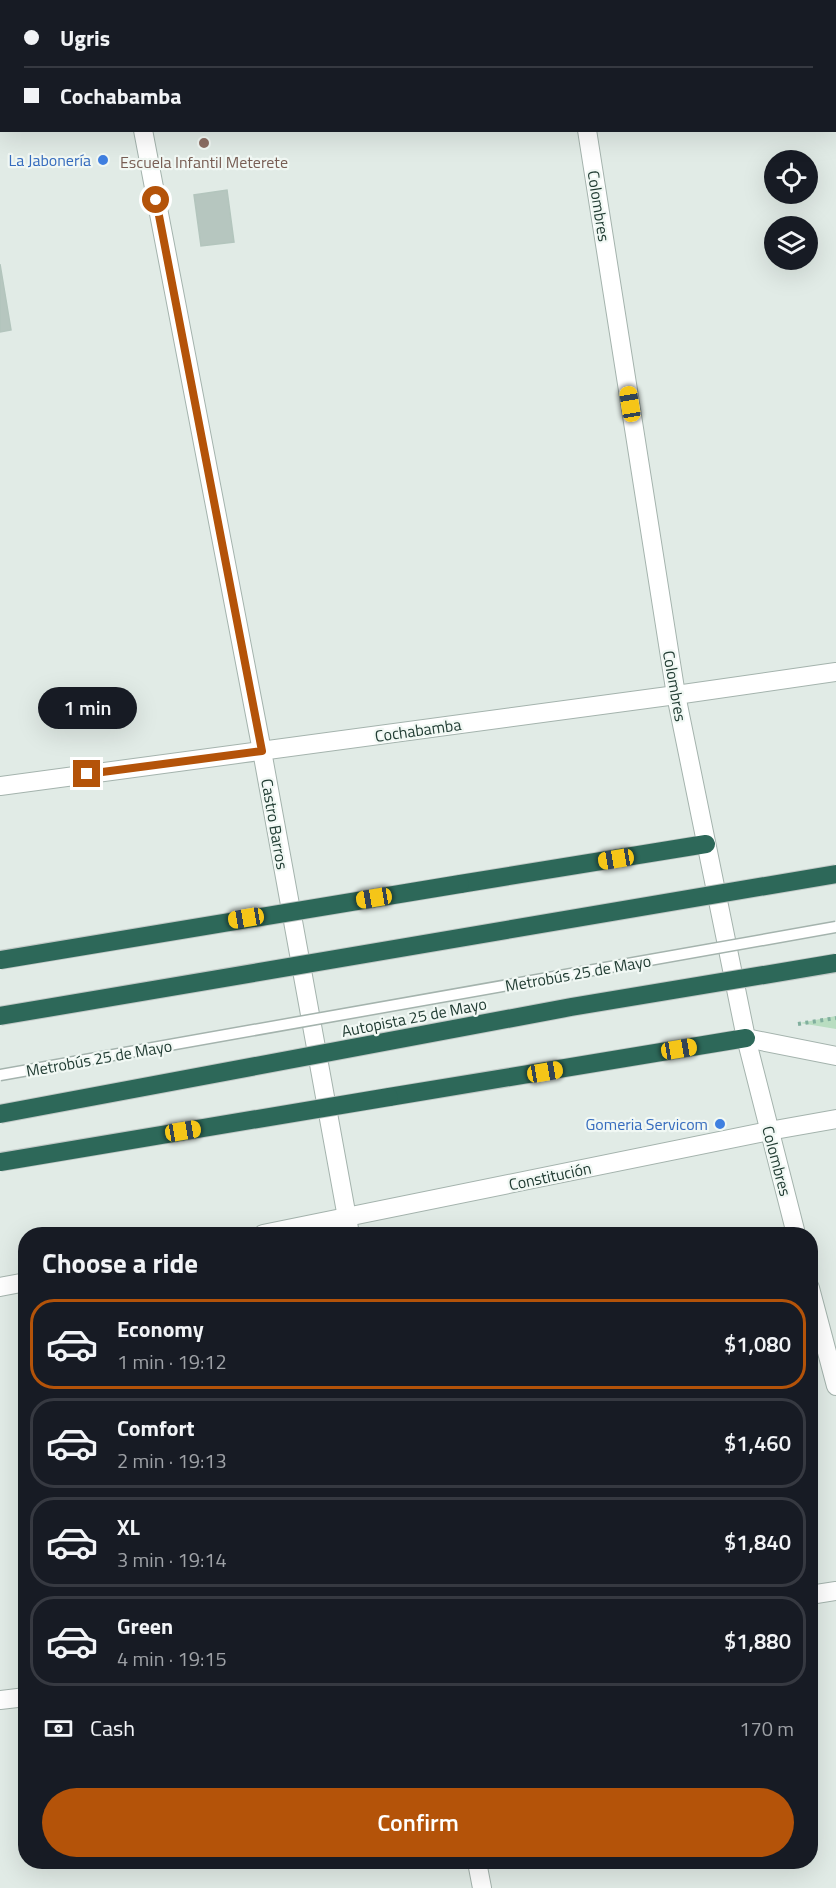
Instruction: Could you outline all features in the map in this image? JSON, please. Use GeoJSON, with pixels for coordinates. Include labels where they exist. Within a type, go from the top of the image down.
{"type":"FeatureCollection","features":[{"type":"Feature","properties":{"kind":"highway"},"geometry":{"type":"LineString","coordinates":[[0,960],[706,844]]}},
{"type":"Feature","properties":{"kind":"highway"},"geometry":{"type":"LineString","coordinates":[[0,1016],[836,874]]}},
{"type":"Feature","properties":{"kind":"highway","name":"Autopista 25 de Mayo"},"geometry":{"type":"LineString","coordinates":[[0,1114],[571,1007],[836,963]]}},
{"type":"Feature","properties":{"kind":"highway"},"geometry":{"type":"LineString","coordinates":[[0,1162],[746,1038]]}},
{"type":"Feature","properties":{"kind":"street","name":"Castro Barros"},"geometry":{"type":"LineString","coordinates":[[143,132],[262,751],[348,1226]]}},
{"type":"Feature","properties":{"kind":"street","name":"Colombres"},"geometry":{"type":"LineString","coordinates":[[587,132],[676,695],[746,1038],[794,1227]]}},
{"type":"Feature","properties":{"kind":"street","name":"Cochabamba"},"geometry":{"type":"LineString","coordinates":[[0,786],[836,672]]}},
{"type":"Feature","properties":{"kind":"street"},"geometry":{"type":"LineString","coordinates":[[746,1038],[836,1056]]}},
{"type":"Feature","properties":{"kind":"street","name":"Constitución"},"geometry":{"type":"LineString","coordinates":[[348,1226],[769,1131],[836,1119]]}},
{"type":"Feature","properties":{"kind":"street"},"geometry":{"type":"LineString","coordinates":[[0,1287],[18,1284]]}},
{"type":"Feature","properties":{"kind":"street"},"geometry":{"type":"LineString","coordinates":[[818,1318],[836,1386]]}},
{"type":"Feature","properties":{"kind":"street"},"geometry":{"type":"LineString","coordinates":[[818,1594],[836,1592]]}},
{"type":"Feature","properties":{"kind":"street"},"geometry":{"type":"LineString","coordinates":[[0,1700],[18,1698]]}},
{"type":"Feature","properties":{"kind":"street"},"geometry":{"type":"LineString","coordinates":[[478,1869],[482,1888]]}},
{"type":"Feature","properties":{"kind":"lane","name":"Metrobús 25 de Mayo"},"geometry":{"type":"LineString","coordinates":[[0,1075],[836,927]]}},
{"type":"Feature","properties":{"kind":"green space"},"geometry":{"type":"Polygon","coordinates":[[[836,1016],[836,1029],[800,1023],[836,1016]]]}},
{"type":"Feature","properties":{"kind":"building"},"geometry":{"type":"Polygon","coordinates":[[[227,190],[234,242],[201,246],[194,195],[227,190]]]}},
{"type":"Feature","properties":{"kind":"building"},"geometry":{"type":"Polygon","coordinates":[[[0,264],[11,330],[0,332],[0,264]]]}},
{"type":"Feature","properties":{"kind":"place","name":"Escuela Infantil Meterete"},"geometry":{"type":"Point","coordinates":[204,143]}},
{"type":"Feature","properties":{"kind":"place","name":"La Jabonería"},"geometry":{"type":"Point","coordinates":[103,160]}},
{"type":"Feature","properties":{"kind":"place","name":"Gomeria Servicom"},"geometry":{"type":"Point","coordinates":[720,1124]}},
{"type":"Feature","properties":{"kind":"route"},"geometry":{"type":"LineString","coordinates":[[87,774],[262,751],[156,200]]}}]}
